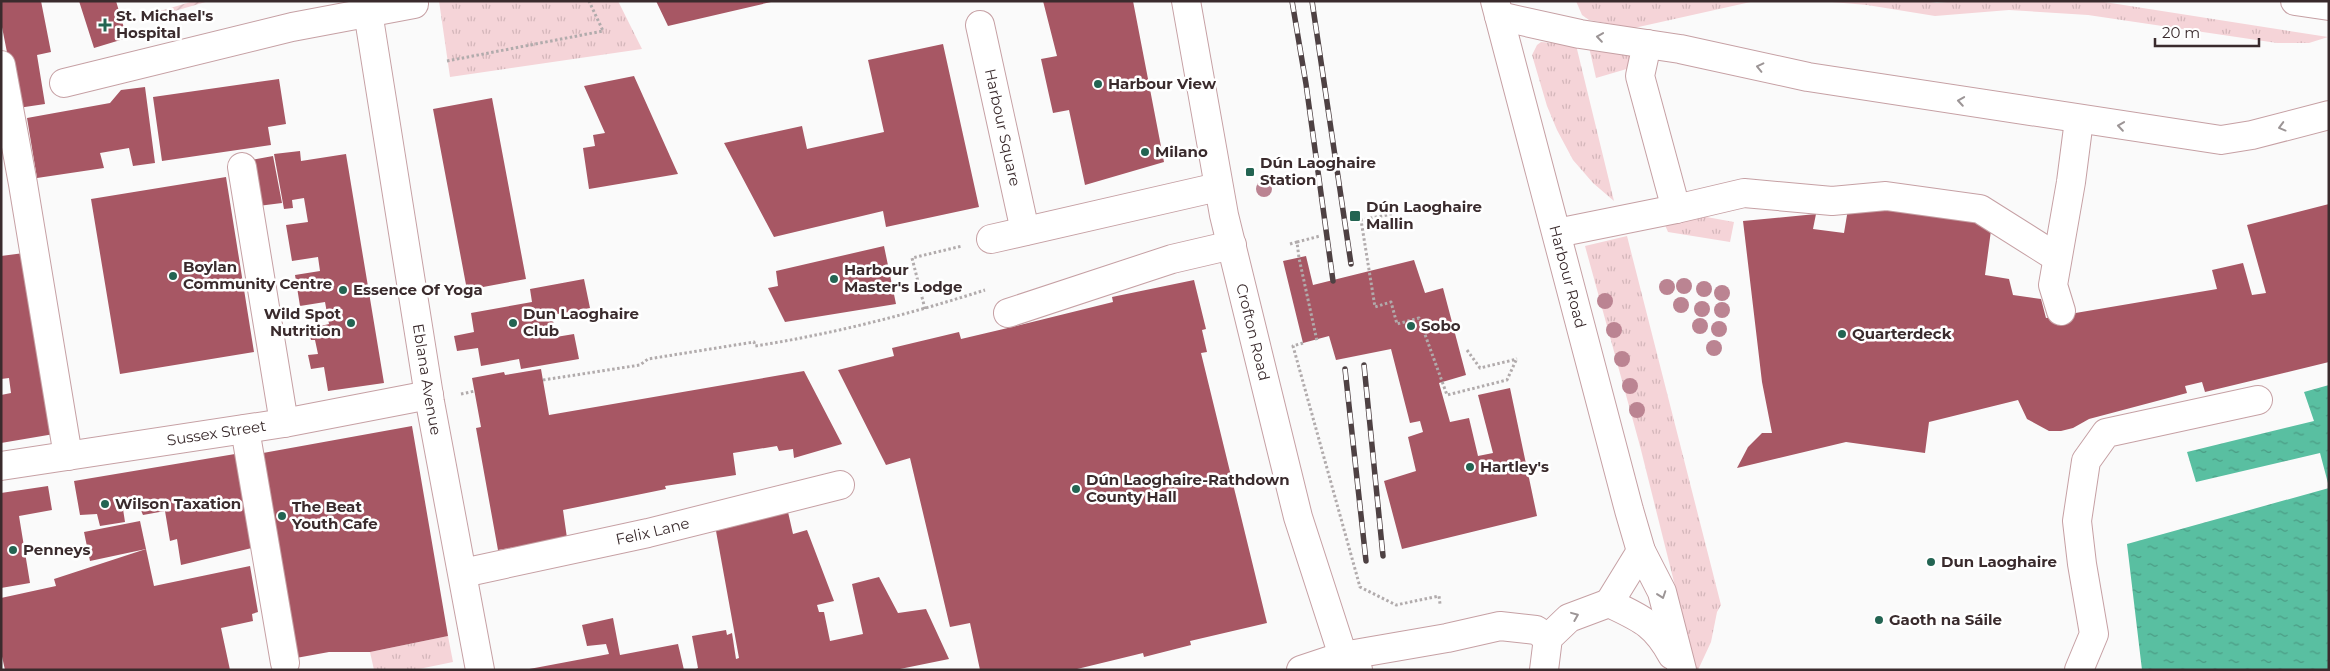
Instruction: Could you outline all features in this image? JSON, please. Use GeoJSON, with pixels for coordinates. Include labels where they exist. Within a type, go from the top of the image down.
{"type":"FeatureCollection","features":[{"type":"Feature","properties":{"kind":"main road","name":"Crofton Road"},"geometry":{"type":"LineString","coordinates":[[1186,1],[1218,187],[1298,517],[1351,663]]}},
{"type":"Feature","properties":{"kind":"main road"},"geometry":{"type":"LineString","coordinates":[[2296,1],[2329,6]]}},
{"type":"Feature","properties":{"kind":"main road"},"geometry":{"type":"LineString","coordinates":[[64,84],[292,27],[414,4]]}},
{"type":"Feature","properties":{"kind":"main road"},"geometry":{"type":"LineString","coordinates":[[1497,8],[1580,34],[1680,48],[1808,77],[2079,120],[2222,140],[2252,135],[2329,115]]}},
{"type":"Feature","properties":{"kind":"main road","name":"Harbour Road"},"geometry":{"type":"LineString","coordinates":[[1497,8],[1616,465],[1641,551],[1662,592],[1681,670]]}},
{"type":"Feature","properties":{"kind":"main road","name":"Eblana Avenue"},"geometry":{"type":"LineString","coordinates":[[368,12],[429,396],[480,670]]}},
{"type":"Feature","properties":{"kind":"main road","name":"Harbour Square"},"geometry":{"type":"LineString","coordinates":[[980,25],[1025,231]]}},
{"type":"Feature","properties":{"kind":"main road"},"geometry":{"type":"LineString","coordinates":[[1647,44],[1640,76],[1676,209]]}},
{"type":"Feature","properties":{"kind":"main road"},"geometry":{"type":"LineString","coordinates":[[1,65],[12,186],[58,458]]}},
{"type":"Feature","properties":{"kind":"main road"},"geometry":{"type":"LineString","coordinates":[[2061,311],[2053,285],[2056,257],[2071,182],[2079,120]]}},
{"type":"Feature","properties":{"kind":"main road"},"geometry":{"type":"LineString","coordinates":[[242,167],[284,423]]}},
{"type":"Feature","properties":{"kind":"main road"},"geometry":{"type":"LineString","coordinates":[[991,239],[1218,187]]}},
{"type":"Feature","properties":{"kind":"main road"},"geometry":{"type":"LineString","coordinates":[[1557,233],[1744,193],[1832,201],[1886,196],[1980,209],[2056,257]]}},
{"type":"Feature","properties":{"kind":"main road"},"geometry":{"type":"LineString","coordinates":[[1008,313],[1172,260],[1232,246]]}},
{"type":"Feature","properties":{"kind":"main road","name":"Sussex Street"},"geometry":{"type":"LineString","coordinates":[[1,466],[284,423],[429,396]]}},
{"type":"Feature","properties":{"kind":"main road"},"geometry":{"type":"LineString","coordinates":[[2079,670],[2094,634],[2077,521],[2086,461],[2106,433],[2258,400]]}},
{"type":"Feature","properties":{"kind":"main road"},"geometry":{"type":"LineString","coordinates":[[245,429],[285,663]]}},
{"type":"Feature","properties":{"kind":"main road","name":"Felix Lane"},"geometry":{"type":"LineString","coordinates":[[463,573],[648,534],[840,485]]}},
{"type":"Feature","properties":{"kind":"main road"},"geometry":{"type":"LineString","coordinates":[[1544,670],[1548,638],[1569,618],[1609,603],[1641,551]]}},
{"type":"Feature","properties":{"kind":"main road"},"geometry":{"type":"LineString","coordinates":[[1609,603],[1654,628],[1665,642],[1681,670]]}},
{"type":"Feature","properties":{"kind":"main road"},"geometry":{"type":"LineString","coordinates":[[1301,670],[1351,663],[1500,626],[1536,630],[1548,638]]}},
{"type":"Feature","properties":{"kind":"path"},"geometry":{"type":"LineString","coordinates":[[447,61],[603,31],[589,1]]}},
{"type":"Feature","properties":{"kind":"path"},"geometry":{"type":"LineString","coordinates":[[1353,221],[1392,214]]}},
{"type":"Feature","properties":{"kind":"path"},"geometry":{"type":"LineString","coordinates":[[1361,220],[1374,307],[1391,302],[1397,324],[1419,318],[1447,395],[1507,380],[1518,358],[1480,368],[1467,350]]}},
{"type":"Feature","properties":{"kind":"path"},"geometry":{"type":"LineString","coordinates":[[1290,244],[1320,236]]}},
{"type":"Feature","properties":{"kind":"path"},"geometry":{"type":"LineString","coordinates":[[1298,242],[1299,258],[1317,341]]}},
{"type":"Feature","properties":{"kind":"path"},"geometry":{"type":"LineString","coordinates":[[925,309],[912,258],[933,254]]}},
{"type":"Feature","properties":{"kind":"path"},"geometry":{"type":"LineString","coordinates":[[543,380],[640,365],[648,359],[754,342],[755,346],[783,341]]}},
{"type":"Feature","properties":{"kind":"path"},"geometry":{"type":"LineString","coordinates":[[1303,342],[1294,346],[1360,587],[1396,604],[1439,596],[1440,604]]}},
{"type":"Feature","properties":{"kind":"green space"},"geometry":{"type":"Polygon","coordinates":[[[194,1],[209,1],[161,15],[160,11],[194,1]]]}},
{"type":"Feature","properties":{"kind":"green space"},"geometry":{"type":"Polygon","coordinates":[[[439,1],[618,1],[642,49],[450,77],[439,1]]]}},
{"type":"Feature","properties":{"kind":"green space"},"geometry":{"type":"Polygon","coordinates":[[[1576,1],[1755,1],[1634,28],[1589,20],[1582,15],[1576,1]]]}},
{"type":"Feature","properties":{"kind":"green space"},"geometry":{"type":"Polygon","coordinates":[[[1820,1],[1923,1],[1937,3],[1958,1],[2098,1],[2328,37],[2309,43],[2277,43],[2088,15],[2009,10],[1935,16],[1867,5],[1820,1]]]}},
{"type":"Feature","properties":{"kind":"green space"},"geometry":{"type":"Polygon","coordinates":[[[1541,42],[1576,45],[1614,201],[1593,183],[1573,160],[1557,130],[1547,106],[1532,55],[1537,45],[1541,42]]]}},
{"type":"Feature","properties":{"kind":"green space"},"geometry":{"type":"Polygon","coordinates":[[[1589,47],[1628,54],[1632,57],[1630,68],[1596,78],[1589,47]]]}},
{"type":"Feature","properties":{"kind":"green space"},"geometry":{"type":"Polygon","coordinates":[[[1701,216],[1734,222],[1730,242],[1668,232],[1665,225],[1701,216]]]}},
{"type":"Feature","properties":{"kind":"green space"},"geometry":{"type":"Polygon","coordinates":[[[1627,236],[1721,605],[1717,612],[1711,642],[1698,670],[1696,670],[1640,446],[1585,246],[1627,236]]]}},
{"type":"Feature","properties":{"kind":"green space"},"geometry":{"type":"Polygon","coordinates":[[[448,636],[453,662],[414,670],[374,670],[370,652],[448,636]]]}},
{"type":"Feature","properties":{"kind":"water"},"geometry":{"type":"Polygon","coordinates":[[[2329,385],[2329,487],[2320,453],[2196,482],[2187,452],[2314,421],[2304,392],[2329,385]]]}},
{"type":"Feature","properties":{"kind":"water"},"geometry":{"type":"Polygon","coordinates":[[[2329,488],[2329,670],[2142,670],[2127,544],[2329,488]]]}},
{"type":"Feature","properties":{"kind":"building"},"geometry":{"type":"Polygon","coordinates":[[[1,1],[41,1],[51,52],[37,55],[45,104],[18,108],[1,22],[1,1]]]}},
{"type":"Feature","properties":{"kind":"building"},"geometry":{"type":"Polygon","coordinates":[[[79,1],[116,1],[127,38],[94,48],[79,1]]]}},
{"type":"Feature","properties":{"kind":"building"},"geometry":{"type":"Polygon","coordinates":[[[656,1],[770,1],[771,2],[668,26],[656,1]]]}},
{"type":"Feature","properties":{"kind":"building","name":"Harbour View"},"geometry":{"type":"Polygon","coordinates":[[[1043,1],[1133,1],[1164,162],[1085,185],[1069,110],[1053,113],[1041,59],[1057,56],[1043,1]]]}},
{"type":"Feature","properties":{"kind":"building"},"geometry":{"type":"Polygon","coordinates":[[[943,44],[979,207],[886,227],[883,211],[774,237],[724,143],[802,126],[807,149],[884,132],[868,60],[943,44]]]}},
{"type":"Feature","properties":{"kind":"building"},"geometry":{"type":"Polygon","coordinates":[[[634,76],[678,174],[589,189],[583,148],[595,146],[593,135],[605,133],[584,86],[634,76]]]}},
{"type":"Feature","properties":{"kind":"building"},"geometry":{"type":"Polygon","coordinates":[[[279,79],[286,124],[268,127],[271,145],[162,161],[153,97],[279,79]]]}},
{"type":"Feature","properties":{"kind":"building"},"geometry":{"type":"Polygon","coordinates":[[[145,87],[155,163],[133,166],[129,148],[100,153],[104,168],[37,178],[27,118],[110,103],[121,90],[145,87]]]}},
{"type":"Feature","properties":{"kind":"building"},"geometry":{"type":"Polygon","coordinates":[[[492,98],[526,279],[467,290],[433,109],[492,98]]]}},
{"type":"Feature","properties":{"kind":"building"},"geometry":{"type":"Polygon","coordinates":[[[300,151],[301,161],[346,154],[384,383],[328,391],[324,367],[311,369],[308,355],[318,354],[315,340],[311,340],[308,329],[329,324],[325,302],[300,306],[295,275],[320,271],[318,257],[292,261],[286,225],[308,222],[304,198],[292,200],[293,208],[284,209],[274,154],[300,151]]]}},
{"type":"Feature","properties":{"kind":"building"},"geometry":{"type":"Polygon","coordinates":[[[273,156],[282,203],[258,206],[251,160],[273,156]]]}},
{"type":"Feature","properties":{"kind":"building","name":"Boylan Community Centre"},"geometry":{"type":"Polygon","coordinates":[[[226,177],[254,352],[120,374],[91,199],[226,177]]]}},
{"type":"Feature","properties":{"kind":"building"},"geometry":{"type":"Polygon","coordinates":[[[1849,203],[1992,223],[1985,275],[2009,279],[2013,295],[2041,299],[2046,318],[2217,289],[2212,270],[2243,263],[2252,295],[2266,293],[2247,225],[2329,204],[2329,362],[2205,392],[2202,382],[2185,386],[2187,393],[2089,419],[2073,428],[2061,431],[2049,431],[2027,419],[2018,400],[1929,422],[1925,453],[1846,442],[1737,468],[1748,447],[1762,433],[1772,433],[1762,382],[1743,221],[1816,214],[1813,229],[1844,233],[1849,203]]]}},
{"type":"Feature","properties":{"kind":"building","name":"Harbour Master's Lodge"},"geometry":{"type":"Polygon","coordinates":[[[884,246],[896,304],[785,322],[768,288],[778,286],[776,271],[884,246]]]}},
{"type":"Feature","properties":{"kind":"building"},"geometry":{"type":"Polygon","coordinates":[[[24,253],[54,434],[1,443],[1,395],[11,393],[9,378],[1,379],[1,256],[24,253]]]}},
{"type":"Feature","properties":{"kind":"building"},"geometry":{"type":"Polygon","coordinates":[[[1306,256],[1313,285],[1414,260],[1425,293],[1443,288],[1466,375],[1439,383],[1450,422],[1469,418],[1478,456],[1493,453],[1478,395],[1510,388],[1537,516],[1402,549],[1384,481],[1416,471],[1408,437],[1423,432],[1420,421],[1410,423],[1391,349],[1336,360],[1329,336],[1303,343],[1283,261],[1306,256]]]}},
{"type":"Feature","properties":{"kind":"building","name":"Dun Laoghaire Club"},"geometry":{"type":"Polygon","coordinates":[[[584,279],[590,308],[552,315],[556,337],[574,334],[579,359],[521,369],[519,359],[481,366],[478,348],[457,351],[454,336],[474,332],[471,313],[532,302],[530,289],[584,279]]]}},
{"type":"Feature","properties":{"kind":"building","name":"Dún Laoghaire-Rathdown County Hall"},"geometry":{"type":"Polygon","coordinates":[[[1194,280],[1206,329],[1202,330],[1207,352],[1201,353],[1267,623],[1190,641],[1191,645],[1144,657],[1143,653],[1073,670],[980,670],[970,623],[950,627],[910,458],[886,465],[838,370],[894,356],[892,348],[959,332],[961,339],[1113,302],[1112,297],[1194,280]]]}},
{"type":"Feature","properties":{"kind":"building"},"geometry":{"type":"Polygon","coordinates":[[[541,369],[549,415],[804,371],[842,444],[794,458],[793,449],[779,451],[777,446],[733,453],[736,475],[665,486],[666,489],[563,510],[567,538],[498,550],[476,428],[481,427],[472,378],[504,372],[505,375],[541,369]]]}},
{"type":"Feature","properties":{"kind":"building"},"geometry":{"type":"Polygon","coordinates":[[[412,426],[448,636],[370,652],[329,652],[296,658],[263,453],[412,426]]]}},
{"type":"Feature","properties":{"kind":"building"},"geometry":{"type":"Polygon","coordinates":[[[241,453],[256,547],[181,565],[177,539],[170,541],[165,511],[143,515],[139,506],[123,509],[125,522],[100,526],[97,514],[80,515],[74,481],[241,453]]]}},
{"type":"Feature","properties":{"kind":"building","name":"Penneys"},"geometry":{"type":"Polygon","coordinates":[[[48,486],[52,510],[19,516],[30,583],[1,588],[1,493],[48,486]]]}},
{"type":"Feature","properties":{"kind":"building"},"geometry":{"type":"Polygon","coordinates":[[[788,512],[793,534],[807,530],[834,601],[817,605],[819,612],[824,612],[830,641],[863,634],[852,584],[879,577],[898,613],[926,609],[949,659],[895,670],[694,670],[698,668],[692,636],[726,630],[727,635],[732,633],[736,659],[739,658],[716,531],[788,512]]]}},
{"type":"Feature","properties":{"kind":"building"},"geometry":{"type":"Polygon","coordinates":[[[140,521],[146,549],[90,561],[84,532],[140,521]]]}},
{"type":"Feature","properties":{"kind":"building"},"geometry":{"type":"Polygon","coordinates":[[[146,549],[154,586],[250,566],[258,612],[252,614],[253,621],[221,628],[230,670],[5,670],[1,652],[1,598],[56,586],[54,579],[146,549]]]}},
{"type":"Feature","properties":{"kind":"building"},"geometry":{"type":"Polygon","coordinates":[[[613,618],[620,655],[678,644],[684,670],[524,670],[609,654],[606,644],[587,646],[582,625],[613,618]]]}},
{"type":"Feature","properties":{"kind":"railway"},"geometry":{"type":"LineString","coordinates":[[1292,1],[1306,84],[1333,281]]}},
{"type":"Feature","properties":{"kind":"railway"},"geometry":{"type":"LineString","coordinates":[[1312,1],[1351,264]]}},
{"type":"Feature","properties":{"kind":"railway"},"geometry":{"type":"LineString","coordinates":[[1364,365],[1383,556]]}},
{"type":"Feature","properties":{"kind":"railway"},"geometry":{"type":"LineString","coordinates":[[1345,369],[1366,561]]}},
{"type":"Feature","properties":{"kind":"place","name":"St. Michael's Hospital"},"geometry":{"type":"Point","coordinates":[105,25]}},
{"type":"Feature","properties":{"kind":"place","name":"Harbour View"},"geometry":{"type":"Point","coordinates":[1098,84]}},
{"type":"Feature","properties":{"kind":"place","name":"Milano"},"geometry":{"type":"Point","coordinates":[1145,152]}},
{"type":"Feature","properties":{"kind":"place","name":"Dún Laoghaire Station"},"geometry":{"type":"Point","coordinates":[1250,172]}},
{"type":"Feature","properties":{"kind":"place","name":"Dún Laoghaire Mallin"},"geometry":{"type":"Point","coordinates":[1355,216]}},
{"type":"Feature","properties":{"kind":"place","name":"Boylan Community Centre"},"geometry":{"type":"Point","coordinates":[173,276]}},
{"type":"Feature","properties":{"kind":"place","name":"Harbour Master's Lodge"},"geometry":{"type":"Point","coordinates":[834,279]}},
{"type":"Feature","properties":{"kind":"place","name":"Essence Of Yoga"},"geometry":{"type":"Point","coordinates":[343,290]}},
{"type":"Feature","properties":{"kind":"place","name":"Wild Spot Nutrition"},"geometry":{"type":"Point","coordinates":[351,323]}},
{"type":"Feature","properties":{"kind":"place","name":"Dun Laoghaire Club"},"geometry":{"type":"Point","coordinates":[513,323]}},
{"type":"Feature","properties":{"kind":"place","name":"Sobo"},"geometry":{"type":"Point","coordinates":[1411,326]}},
{"type":"Feature","properties":{"kind":"place","name":"Quarterdeck"},"geometry":{"type":"Point","coordinates":[1842,334]}},
{"type":"Feature","properties":{"kind":"place","name":"Hartley's"},"geometry":{"type":"Point","coordinates":[1470,467]}},
{"type":"Feature","properties":{"kind":"place","name":"Dún Laoghaire-Rathdown County Hall"},"geometry":{"type":"Point","coordinates":[1076,489]}},
{"type":"Feature","properties":{"kind":"place","name":"Wilson Taxation"},"geometry":{"type":"Point","coordinates":[105,504]}},
{"type":"Feature","properties":{"kind":"place","name":"The Beat Youth Cafe"},"geometry":{"type":"Point","coordinates":[282,516]}},
{"type":"Feature","properties":{"kind":"place","name":"Penneys"},"geometry":{"type":"Point","coordinates":[13,550]}},
{"type":"Feature","properties":{"kind":"place","name":"Dun Laoghaire"},"geometry":{"type":"Point","coordinates":[1931,562]}},
{"type":"Feature","properties":{"kind":"place","name":"Gaoth na Sáile"},"geometry":{"type":"Point","coordinates":[1879,620]}}]}
